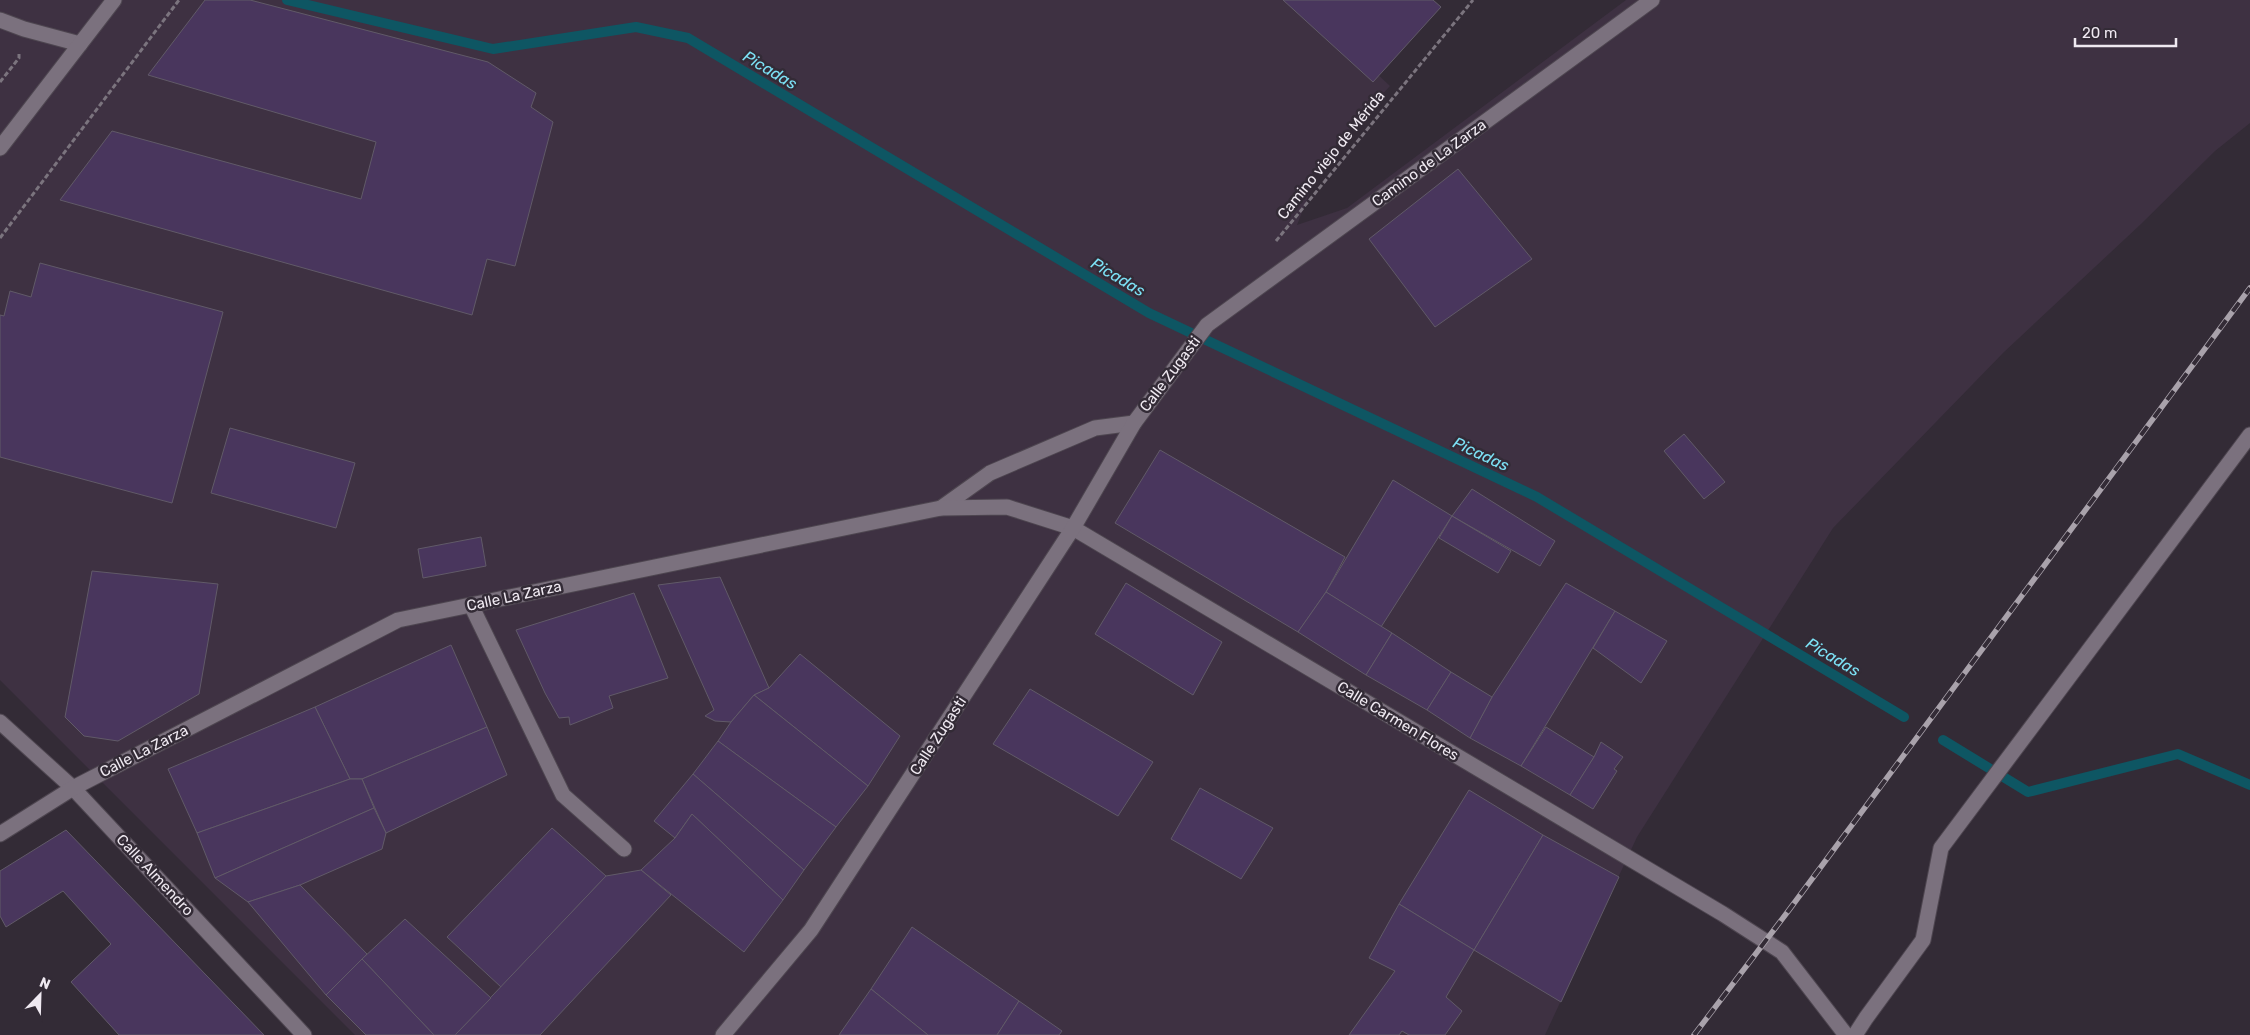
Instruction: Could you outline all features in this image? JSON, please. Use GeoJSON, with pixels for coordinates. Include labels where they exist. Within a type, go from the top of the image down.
{"type":"FeatureCollection","features":[{"type":"Feature","properties":{"kind":"street"},"geometry":{"type":"LineString","coordinates":[[0,148],[114,0]]}},
{"type":"Feature","properties":{"kind":"street","name":"Camino de La Zarza"},"geometry":{"type":"LineString","coordinates":[[1207,325],[1652,0]]}},
{"type":"Feature","properties":{"kind":"street"},"geometry":{"type":"LineString","coordinates":[[0,20],[24,29],[80,44]]}},
{"type":"Feature","properties":{"kind":"street","name":"Calle Zugasti"},"geometry":{"type":"LineString","coordinates":[[723,1035],[811,930],[1073,528],[1134,423],[1186,356],[1207,325]]}},
{"type":"Feature","properties":{"kind":"street","name":"Calle Zugasti"},"geometry":{"type":"LineString","coordinates":[[941,508],[990,473],[1095,428],[1134,423]]}},
{"type":"Feature","properties":{"kind":"street"},"geometry":{"type":"LineString","coordinates":[[1855,1035],[1924,940],[1941,848],[2250,434]]}},
{"type":"Feature","properties":{"kind":"street","name":"Calle La Zarza"},"geometry":{"type":"LineString","coordinates":[[0,834],[73,788],[398,620],[941,508],[1007,507],[1073,528]]}},
{"type":"Feature","properties":{"kind":"street","name":"Calle Carmen Flores"},"geometry":{"type":"LineString","coordinates":[[1073,528],[1723,914],[1782,952],[1846,1035]]}},
{"type":"Feature","properties":{"kind":"street"},"geometry":{"type":"LineString","coordinates":[[471,605],[563,794],[624,849]]}},
{"type":"Feature","properties":{"kind":"street","name":"Calle Almendro"},"geometry":{"type":"LineString","coordinates":[[0,722],[73,788],[304,1035]]}},
{"type":"Feature","properties":{"kind":"path"},"geometry":{"type":"LineString","coordinates":[[0,238],[179,0]]}},
{"type":"Feature","properties":{"kind":"path","name":"Camino viejo de Mérida"},"geometry":{"type":"LineString","coordinates":[[1270,248],[1472,0]]}},
{"type":"Feature","properties":{"kind":"shaded area"},"geometry":{"type":"Polygon","coordinates":[[[0,0],[1299,0],[1390,86],[1322,161],[1297,225],[1347,208],[1626,0],[2250,0],[2250,123],[2215,151],[2141,224],[2004,352],[1833,528],[1637,837],[1545,1035],[355,1035],[0,680],[0,0]]]}},
{"type":"Feature","properties":{"kind":"building"},"geometry":{"type":"Polygon","coordinates":[[[205,0],[250,0],[488,62],[536,93],[531,107],[553,122],[515,266],[487,259],[472,315],[60,200],[112,131],[361,199],[376,142],[148,75],[205,0]]]}},
{"type":"Feature","properties":{"kind":"building"},"geometry":{"type":"Polygon","coordinates":[[[1283,0],[1433,0],[1441,7],[1373,82],[1283,0]]]}},
{"type":"Feature","properties":{"kind":"building"},"geometry":{"type":"Polygon","coordinates":[[[1458,169],[1532,259],[1435,327],[1369,239],[1458,169]]]}},
{"type":"Feature","properties":{"kind":"building"},"geometry":{"type":"Polygon","coordinates":[[[40,263],[223,312],[172,503],[0,457],[0,315],[4,316],[10,291],[31,297],[40,263]]]}},
{"type":"Feature","properties":{"kind":"building"},"geometry":{"type":"Polygon","coordinates":[[[230,428],[355,463],[336,528],[211,493],[230,428]]]}},
{"type":"Feature","properties":{"kind":"building"},"geometry":{"type":"Polygon","coordinates":[[[1684,434],[1725,482],[1704,499],[1664,451],[1684,434]]]}},
{"type":"Feature","properties":{"kind":"building"},"geometry":{"type":"Polygon","coordinates":[[[1160,450],[1345,557],[1326,592],[1298,632],[1115,523],[1160,450]]]}},
{"type":"Feature","properties":{"kind":"building"},"geometry":{"type":"Polygon","coordinates":[[[1393,480],[1452,516],[1381,627],[1326,592],[1393,480]]]}},
{"type":"Feature","properties":{"kind":"building"},"geometry":{"type":"Polygon","coordinates":[[[1472,489],[1555,541],[1540,566],[1452,516],[1472,489]]]}},
{"type":"Feature","properties":{"kind":"building"},"geometry":{"type":"Polygon","coordinates":[[[1452,516],[1511,551],[1498,573],[1439,538],[1452,516]]]}},
{"type":"Feature","properties":{"kind":"building"},"geometry":{"type":"Polygon","coordinates":[[[481,537],[486,566],[423,578],[418,549],[481,537]]]}},
{"type":"Feature","properties":{"kind":"building"},"geometry":{"type":"Polygon","coordinates":[[[92,571],[218,584],[199,694],[118,741],[84,736],[65,717],[92,571]]]}},
{"type":"Feature","properties":{"kind":"building"},"geometry":{"type":"Polygon","coordinates":[[[720,577],[769,688],[754,695],[731,722],[715,721],[705,716],[714,710],[658,585],[720,577]]]}},
{"type":"Feature","properties":{"kind":"building"},"geometry":{"type":"Polygon","coordinates":[[[1126,583],[1222,642],[1193,695],[1095,634],[1126,583]]]}},
{"type":"Feature","properties":{"kind":"building"},"geometry":{"type":"Polygon","coordinates":[[[1566,583],[1615,611],[1521,766],[1470,738],[1492,697],[1566,583]]]}},
{"type":"Feature","properties":{"kind":"building"},"geometry":{"type":"Polygon","coordinates":[[[1326,592],[1392,633],[1366,675],[1298,632],[1326,592]]]}},
{"type":"Feature","properties":{"kind":"building"},"geometry":{"type":"Polygon","coordinates":[[[634,593],[668,678],[609,696],[613,708],[570,725],[569,717],[559,718],[545,693],[516,630],[634,593]]]}},
{"type":"Feature","properties":{"kind":"building"},"geometry":{"type":"Polygon","coordinates":[[[1615,611],[1667,641],[1641,683],[1593,648],[1615,611]]]}},
{"type":"Feature","properties":{"kind":"building"},"geometry":{"type":"Polygon","coordinates":[[[1392,633],[1451,672],[1427,710],[1366,675],[1392,633]]]}},
{"type":"Feature","properties":{"kind":"building"},"geometry":{"type":"Polygon","coordinates":[[[451,645],[487,727],[362,779],[350,779],[315,707],[451,645]]]}},
{"type":"Feature","properties":{"kind":"building"},"geometry":{"type":"Polygon","coordinates":[[[800,654],[900,736],[868,786],[754,695],[769,688],[800,654]]]}},
{"type":"Feature","properties":{"kind":"building"},"geometry":{"type":"Polygon","coordinates":[[[1451,672],[1492,697],[1470,738],[1427,710],[1451,672]]]}},
{"type":"Feature","properties":{"kind":"building"},"geometry":{"type":"Polygon","coordinates":[[[1030,689],[1153,762],[1118,816],[993,744],[1030,689]]]}},
{"type":"Feature","properties":{"kind":"building"},"geometry":{"type":"Polygon","coordinates":[[[754,695],[868,786],[836,827],[718,741],[754,695]]]}},
{"type":"Feature","properties":{"kind":"building"},"geometry":{"type":"Polygon","coordinates":[[[315,707],[350,779],[197,833],[168,769],[315,707]]]}},
{"type":"Feature","properties":{"kind":"building"},"geometry":{"type":"Polygon","coordinates":[[[487,727],[507,775],[386,833],[362,779],[487,727]]]}},
{"type":"Feature","properties":{"kind":"building"},"geometry":{"type":"Polygon","coordinates":[[[1546,727],[1594,757],[1570,795],[1521,766],[1546,727]]]}},
{"type":"Feature","properties":{"kind":"building"},"geometry":{"type":"Polygon","coordinates":[[[718,741],[836,827],[804,870],[693,774],[718,741]]]}},
{"type":"Feature","properties":{"kind":"building"},"geometry":{"type":"Polygon","coordinates":[[[1601,742],[1623,757],[1614,769],[1617,771],[1593,809],[1570,795],[1594,757],[1601,742]]]}},
{"type":"Feature","properties":{"kind":"building"},"geometry":{"type":"Polygon","coordinates":[[[693,774],[804,870],[783,900],[692,814],[675,838],[654,821],[693,774]]]}},
{"type":"Feature","properties":{"kind":"building"},"geometry":{"type":"Polygon","coordinates":[[[350,779],[362,779],[374,808],[215,878],[197,833],[350,779]]]}},
{"type":"Feature","properties":{"kind":"building"},"geometry":{"type":"Polygon","coordinates":[[[1200,788],[1273,828],[1241,879],[1171,839],[1200,788]]]}},
{"type":"Feature","properties":{"kind":"building"},"geometry":{"type":"Polygon","coordinates":[[[1469,790],[1543,835],[1474,950],[1399,904],[1469,790]]]}},
{"type":"Feature","properties":{"kind":"building"},"geometry":{"type":"Polygon","coordinates":[[[374,808],[386,833],[382,849],[300,885],[248,902],[215,878],[374,808]]]}},
{"type":"Feature","properties":{"kind":"building"},"geometry":{"type":"Polygon","coordinates":[[[692,814],[783,900],[744,952],[641,870],[675,838],[692,814]]]}},
{"type":"Feature","properties":{"kind":"building"},"geometry":{"type":"Polygon","coordinates":[[[552,828],[606,876],[501,987],[447,937],[552,828]]]}},
{"type":"Feature","properties":{"kind":"building"},"geometry":{"type":"Polygon","coordinates":[[[66,830],[264,1035],[119,1035],[71,982],[111,944],[63,891],[6,927],[0,916],[0,871],[66,830]]]}},
{"type":"Feature","properties":{"kind":"building"},"geometry":{"type":"Polygon","coordinates":[[[1543,835],[1619,877],[1561,1002],[1474,950],[1543,835]]]}},
{"type":"Feature","properties":{"kind":"building"},"geometry":{"type":"Polygon","coordinates":[[[641,870],[671,895],[540,1035],[455,1035],[606,876],[641,870]]]}},
{"type":"Feature","properties":{"kind":"building"},"geometry":{"type":"Polygon","coordinates":[[[300,885],[367,954],[326,995],[248,902],[300,885]]]}},
{"type":"Feature","properties":{"kind":"building"},"geometry":{"type":"Polygon","coordinates":[[[1399,904],[1474,950],[1446,997],[1462,1011],[1445,1035],[1409,1035],[1402,1031],[1399,1035],[1349,1035],[1395,971],[1369,958],[1399,904]]]}},
{"type":"Feature","properties":{"kind":"building"},"geometry":{"type":"Polygon","coordinates":[[[405,919],[491,998],[455,1035],[434,1035],[362,959],[405,919]]]}},
{"type":"Feature","properties":{"kind":"building"},"geometry":{"type":"Polygon","coordinates":[[[912,927],[1019,1001],[997,1035],[928,1035],[871,989],[912,927]]]}},
{"type":"Feature","properties":{"kind":"building"},"geometry":{"type":"Polygon","coordinates":[[[362,959],[434,1035],[366,1035],[326,995],[362,959]]]}},
{"type":"Feature","properties":{"kind":"building"},"geometry":{"type":"Polygon","coordinates":[[[871,989],[928,1035],[839,1035],[871,989]]]}},
{"type":"Feature","properties":{"kind":"building"},"geometry":{"type":"Polygon","coordinates":[[[1019,1001],[1062,1031],[1059,1035],[997,1035],[1019,1001]]]}},
{"type":"Feature","properties":{"kind":"waterway","name":"Picadas"},"geometry":{"type":"LineString","coordinates":[[287,0],[493,49],[636,27],[688,38],[1149,313],[1537,497],[1904,717]]}},
{"type":"Feature","properties":{"kind":"waterway","name":"Picadas"},"geometry":{"type":"LineString","coordinates":[[1943,740],[2028,792],[2178,754],[2250,785]]}},
{"type":"Feature","properties":{"kind":"railway"},"geometry":{"type":"LineString","coordinates":[[1694,1035],[1789,910],[2250,288]]}}]}
